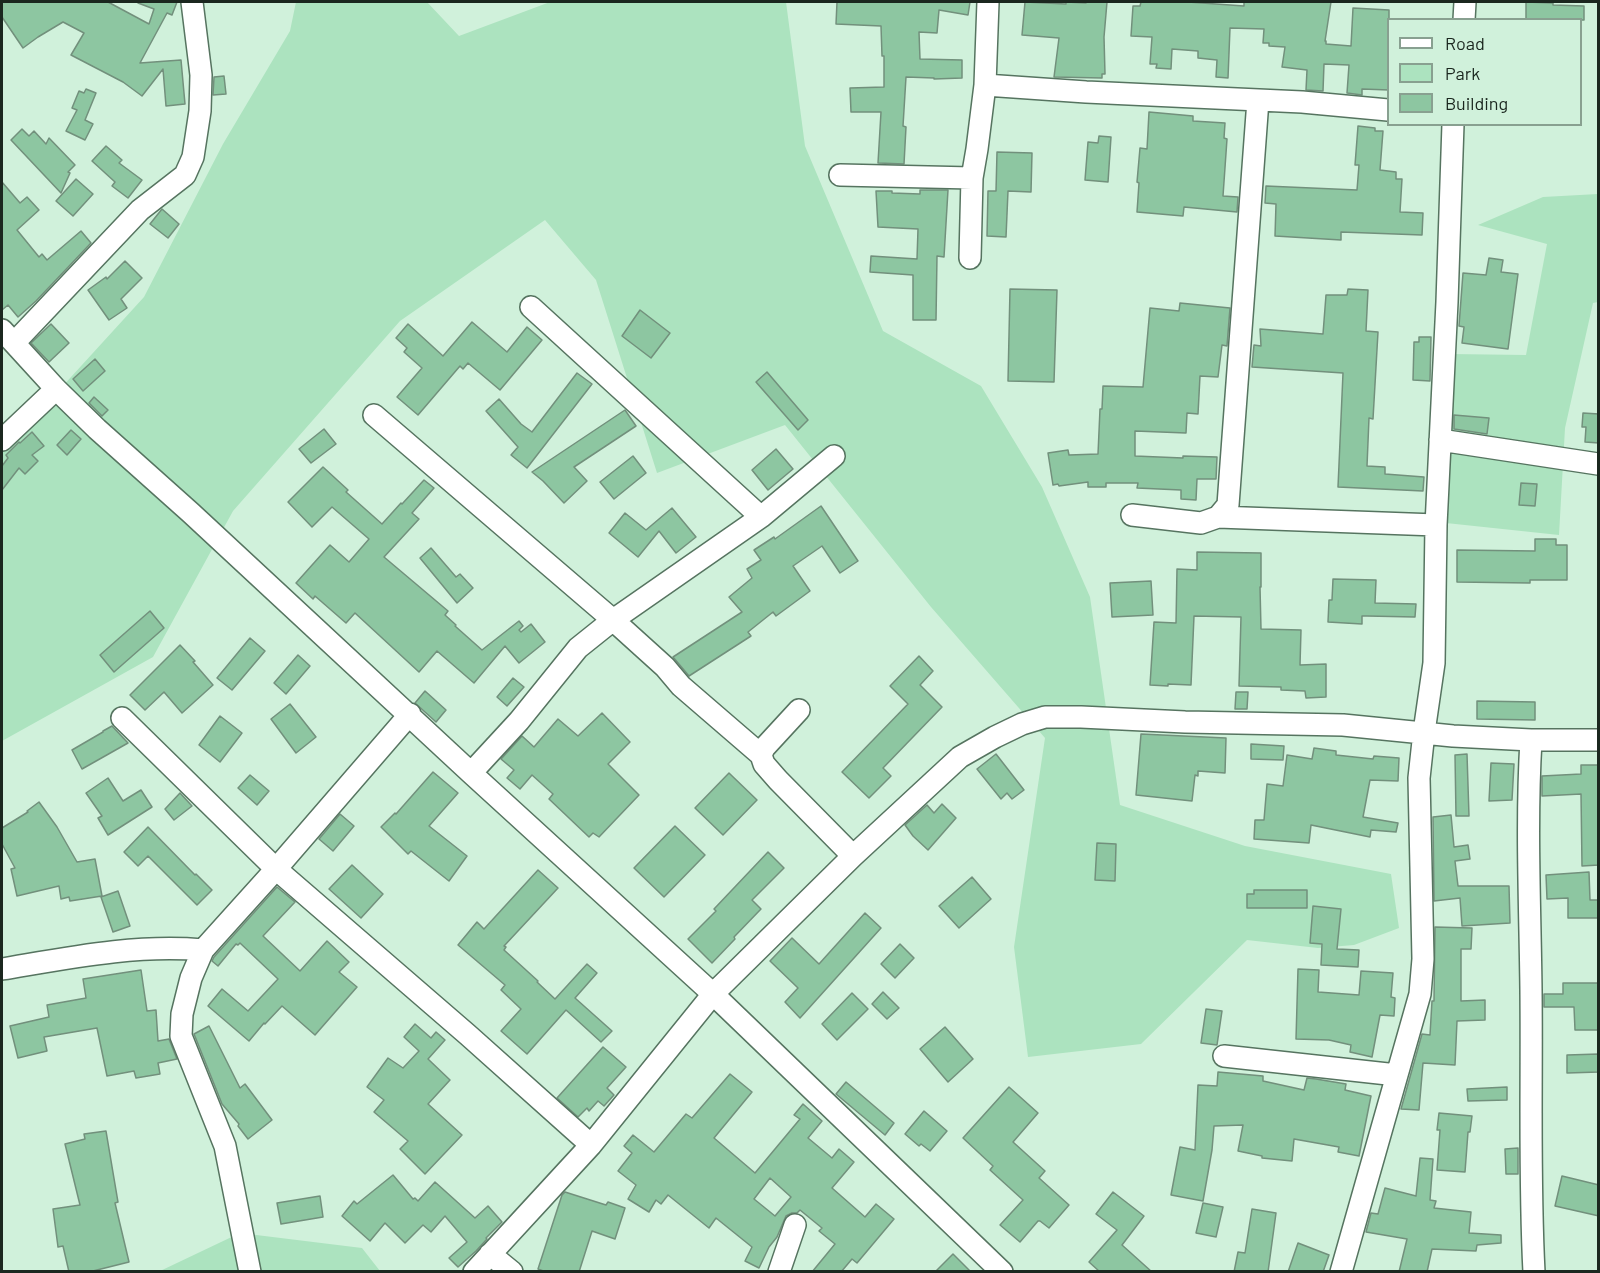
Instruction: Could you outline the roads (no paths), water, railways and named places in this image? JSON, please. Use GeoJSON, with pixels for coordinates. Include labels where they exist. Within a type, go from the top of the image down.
{"type":"FeatureCollection","features":[{"type":"Feature","properties":{"kind":"street"},"geometry":{"type":"LineString","coordinates":[[192,2],[201,75],[200,111],[193,157],[185,175],[140,210],[8,336],[56,389],[97,429],[200,521],[713,994],[995,1270]]}},
{"type":"Feature","properties":{"kind":"street"},"geometry":{"type":"LineString","coordinates":[[970,258],[972,178],[985,85],[988,2]]}},
{"type":"Feature","properties":{"kind":"street"},"geometry":{"type":"LineString","coordinates":[[1464,18],[1466,2]]}},
{"type":"Feature","properties":{"kind":"street"},"geometry":{"type":"LineString","coordinates":[[985,85],[1347,105],[1387,110]]}},
{"type":"Feature","properties":{"kind":"street"},"geometry":{"type":"LineString","coordinates":[[1218,517],[1228,505],[1258,100]]}},
{"type":"Feature","properties":{"kind":"street"},"geometry":{"type":"LineString","coordinates":[[1341,1272],[1420,994],[1423,959],[1419,778],[1434,663],[1436,525],[1453,126]]}},
{"type":"Feature","properties":{"kind":"street"},"geometry":{"type":"LineString","coordinates":[[840,175],[972,178]]}},
{"type":"Feature","properties":{"kind":"street"},"geometry":{"type":"LineString","coordinates":[[531,307],[761,517]]}},
{"type":"Feature","properties":{"kind":"street"},"geometry":{"type":"LineString","coordinates":[[2,441],[56,389]]}},
{"type":"Feature","properties":{"kind":"street"},"geometry":{"type":"LineString","coordinates":[[374,415],[613,620],[665,667],[681,686],[761,755],[764,764],[778,780],[853,856]]}},
{"type":"Feature","properties":{"kind":"street"},"geometry":{"type":"LineString","coordinates":[[1440,440],[1599,464]]}},
{"type":"Feature","properties":{"kind":"street"},"geometry":{"type":"LineString","coordinates":[[471,773],[519,722],[578,648],[613,620],[761,517],[834,456]]}},
{"type":"Feature","properties":{"kind":"street"},"geometry":{"type":"LineString","coordinates":[[1132,515],[1201,523],[1218,517],[1436,525]]}},
{"type":"Feature","properties":{"kind":"street"},"geometry":{"type":"LineString","coordinates":[[761,755],[764,748],[799,710]]}},
{"type":"Feature","properties":{"kind":"street"},"geometry":{"type":"LineString","coordinates":[[250,1272],[225,1146],[181,1036],[182,1014],[191,978],[203,950],[410,714]]}},
{"type":"Feature","properties":{"kind":"street"},"geometry":{"type":"LineString","coordinates":[[474,1272],[591,1145],[713,994],[853,856],[960,757],[995,736],[1045,717],[1081,717],[1185,722],[1342,725],[1453,736],[1531,740],[1599,740]]}},
{"type":"Feature","properties":{"kind":"street"},"geometry":{"type":"LineString","coordinates":[[122,718],[276,869],[591,1145]]}},
{"type":"Feature","properties":{"kind":"street"},"geometry":{"type":"LineString","coordinates":[[1531,740],[1528,792],[1534,1272]]}},
{"type":"Feature","properties":{"kind":"street"},"geometry":{"type":"LineString","coordinates":[[2,969],[122,950],[174,947],[203,950]]}},
{"type":"Feature","properties":{"kind":"street"},"geometry":{"type":"LineString","coordinates":[[1224,1056],[1397,1075]]}},
{"type":"Feature","properties":{"kind":"street"},"geometry":{"type":"LineString","coordinates":[[779,1272],[795,1225]]}},
{"type":"Feature","properties":{"kind":"street"},"geometry":{"type":"LineString","coordinates":[[490,1254],[512,1272]]}}]}
